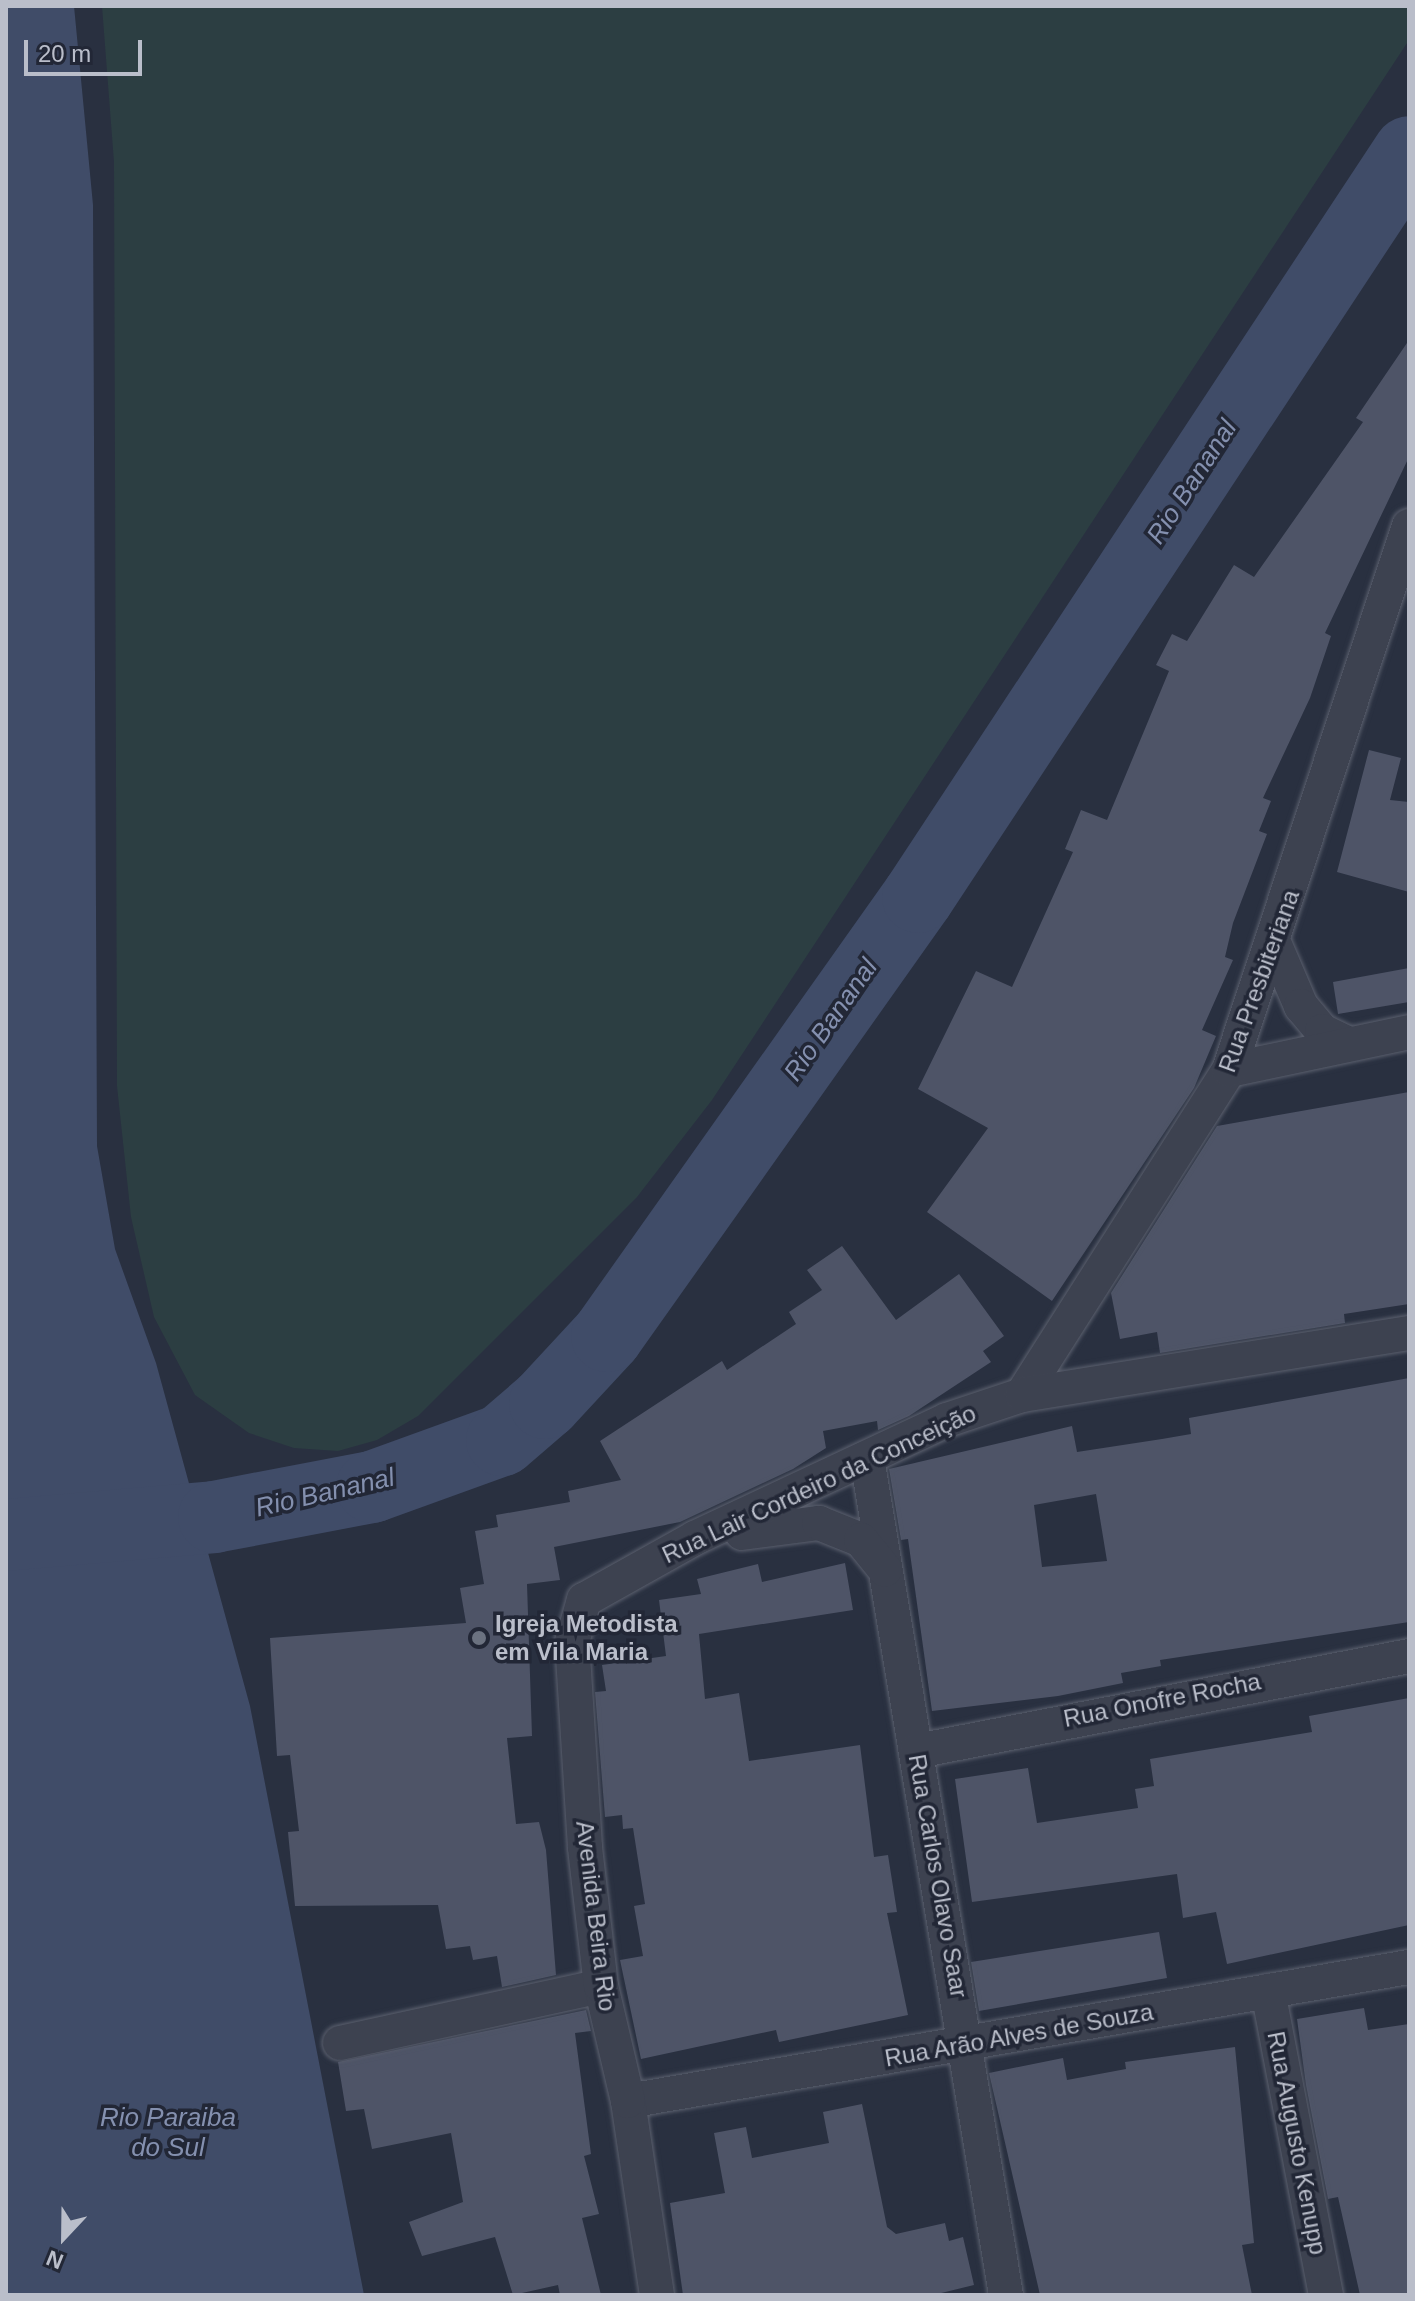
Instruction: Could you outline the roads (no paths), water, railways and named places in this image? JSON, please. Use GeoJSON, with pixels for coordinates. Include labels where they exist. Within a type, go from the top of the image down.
{"type":"FeatureCollection","features":[{"type":"Feature","properties":{"kind":"street","name":"Rua Presbiteriana"},"geometry":{"type":"LineString","coordinates":[[1022,1395],[1229,1070],[1274,943],[1409,526]]}},
{"type":"Feature","properties":{"kind":"street"},"geometry":{"type":"LineString","coordinates":[[1274,943],[1301,1006],[1322,1031],[1349,1044]]}},
{"type":"Feature","properties":{"kind":"street"},"geometry":{"type":"LineString","coordinates":[[1229,1070],[1409,1032]]}},
{"type":"Feature","properties":{"kind":"street","name":"Rua Lair Cordeiro da Conceição"},"geometry":{"type":"LineString","coordinates":[[640,1568],[867,1458],[1022,1395],[1409,1333]]}},
{"type":"Feature","properties":{"kind":"street","name":"Rua Carlos Olavo Saar"},"geometry":{"type":"LineString","coordinates":[[867,1458],[1006,2295]]}},
{"type":"Feature","properties":{"kind":"street","name":"Rua Lair Cordeiro da Conceição"},"geometry":{"type":"LineString","coordinates":[[640,1568],[798,1521],[852,1534],[885,1570]]}},
{"type":"Feature","properties":{"kind":"street","name":"Avenida Beira Rio"},"geometry":{"type":"LineString","coordinates":[[640,1568],[595,1589],[573,1624],[601,1986],[628,2101],[657,2295]]}},
{"type":"Feature","properties":{"kind":"street","name":"Rua Onofre Rocha"},"geometry":{"type":"LineString","coordinates":[[917,1751],[1409,1656]]}},
{"type":"Feature","properties":{"kind":"street","name":"Rua Arão Alves de Souza"},"geometry":{"type":"LineString","coordinates":[[628,2101],[1409,1967]]}},
{"type":"Feature","properties":{"kind":"street"},"geometry":{"type":"LineString","coordinates":[[340,2043],[601,1986]]}},
{"type":"Feature","properties":{"kind":"street","name":"Rua Augusto Kenupp"},"geometry":{"type":"LineString","coordinates":[[1268,1991],[1326,2295]]}},
{"type":"Feature","properties":{"kind":"water","name":"Rio Paraiba do Sul"},"geometry":{"type":"Polygon","coordinates":[[[6,6],[74,6],[93,205],[97,1146],[115,1249],[156,1363],[250,1706],[364,2295],[6,2295],[6,6]]]}},
{"type":"Feature","properties":{"kind":"waterway","name":"Rio Bananal"},"geometry":{"type":"LineString","coordinates":[[6,1535],[214,1517],[372,1487],[502,1440],[545,1403],[607,1336],[918,897],[1409,152]]}},
{"type":"Feature","properties":{"kind":"place","name":"Igreja Metodista em Vila Maria"},"geometry":{"type":"Point","coordinates":[479,1638]}}]}
